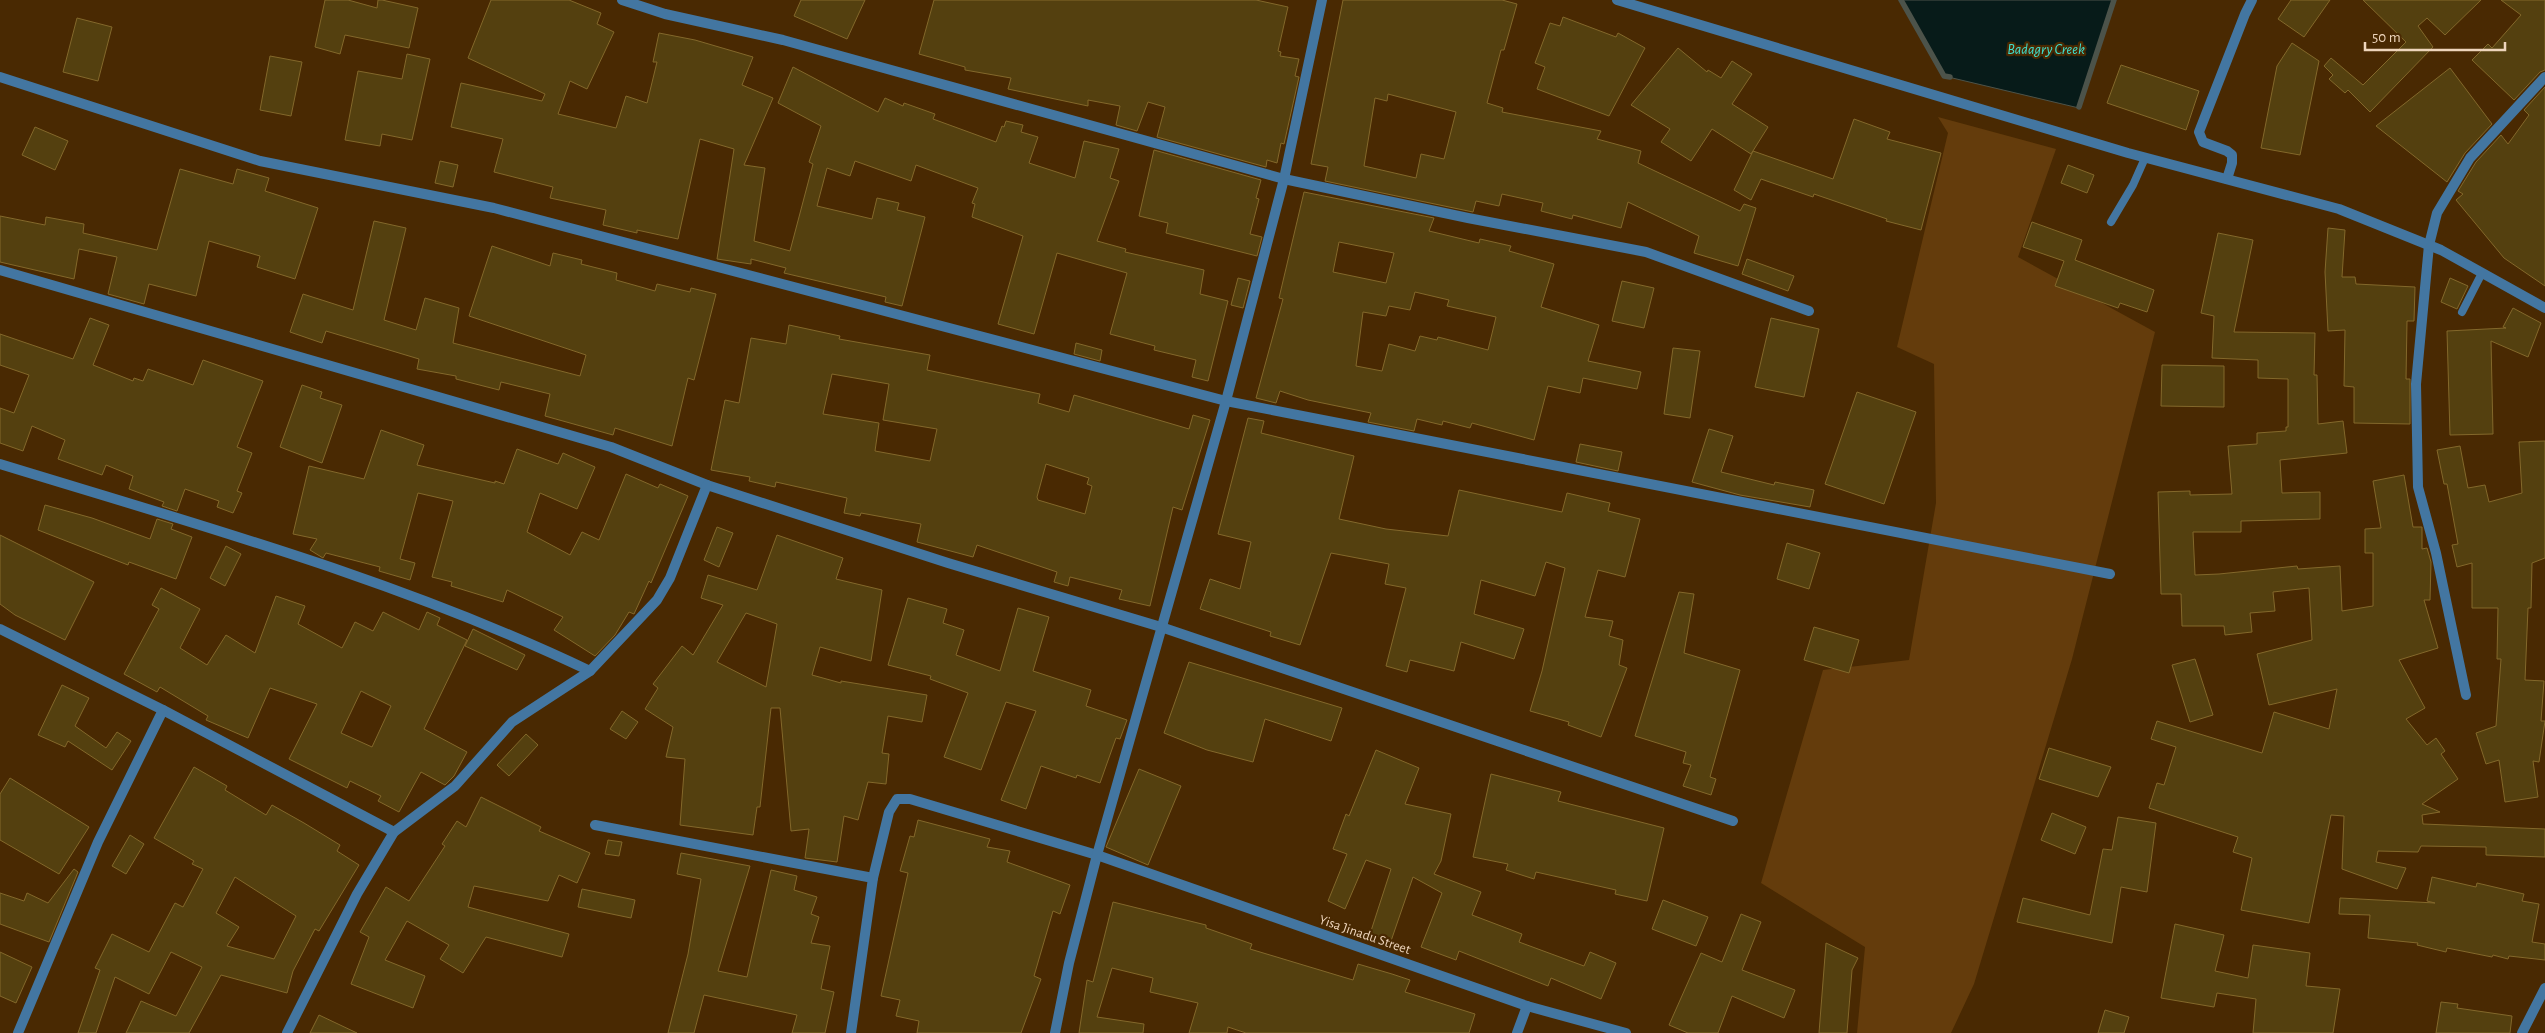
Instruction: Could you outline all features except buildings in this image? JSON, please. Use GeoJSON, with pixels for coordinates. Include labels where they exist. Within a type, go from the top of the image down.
{"type":"FeatureCollection","features":[{"type":"Feature","properties":{"kind":"street"},"geometry":{"type":"LineString","coordinates":[[622,0],[665,14],[783,40],[1284,180],[1646,252],[1809,311]]}},
{"type":"Feature","properties":{"kind":"street"},"geometry":{"type":"LineString","coordinates":[[1055,1033],[1069,963],[1097,855],[1226,401],[1284,180],[1322,0]]}},
{"type":"Feature","properties":{"kind":"street"},"geometry":{"type":"LineString","coordinates":[[1617,0],[2145,158],[2339,209],[2429,245],[2545,308]]}},
{"type":"Feature","properties":{"kind":"street"},"geometry":{"type":"LineString","coordinates":[[2227,179],[2232,163],[2232,155],[2227,151],[2203,142],[2199,132],[2241,23],[2252,0]]}},
{"type":"Feature","properties":{"kind":"street"},"geometry":{"type":"LineString","coordinates":[[0,77],[260,161],[494,208],[1226,401],[1916,538],[2110,574]]}},
{"type":"Feature","properties":{"kind":"street"},"geometry":{"type":"LineString","coordinates":[[2466,695],[2436,554],[2418,487],[2416,384],[2429,245],[2437,213],[2470,158],[2545,77]]}},
{"type":"Feature","properties":{"kind":"street"},"geometry":{"type":"LineString","coordinates":[[0,270],[611,447],[707,485],[948,563],[1161,627],[1733,821]]}},
{"type":"Feature","properties":{"kind":"street"},"geometry":{"type":"LineString","coordinates":[[0,464],[267,546],[483,623],[590,672]]}},
{"type":"Feature","properties":{"kind":"street"},"geometry":{"type":"LineString","coordinates":[[287,1033],[357,894],[394,832],[455,786],[512,722],[590,672],[658,600],[670,578],[707,485]]}},
{"type":"Feature","properties":{"kind":"street"},"geometry":{"type":"LineString","coordinates":[[0,629],[163,710],[394,832]]}},
{"type":"Feature","properties":{"kind":"street"},"geometry":{"type":"LineString","coordinates":[[18,1033],[98,842],[163,710]]}},
{"type":"Feature","properties":{"kind":"street","name":"Yisa Jinadu Street"},"geometry":{"type":"LineString","coordinates":[[873,878],[889,812],[897,799],[910,798],[1097,855],[1527,1006],[1626,1033]]}},
{"type":"Feature","properties":{"kind":"street"},"geometry":{"type":"LineString","coordinates":[[595,825],[873,878],[851,1033]]}},
{"type":"Feature","properties":{"kind":"street"},"geometry":{"type":"LineString","coordinates":[[2522,1033],[2545,988]]}},
{"type":"Feature","properties":{"kind":"street"},"geometry":{"type":"LineString","coordinates":[[1517,1033],[1527,1006]]}},
{"type":"Feature","properties":{"kind":"lane"},"geometry":{"type":"LineString","coordinates":[[2111,222],[2133,185],[2145,158]]}},
{"type":"Feature","properties":{"kind":"lane"},"geometry":{"type":"LineString","coordinates":[[2462,312],[2482,273]]}},
{"type":"Feature","properties":{"kind":"shaded area"},"geometry":{"type":"Polygon","coordinates":[[[1938,117],[2056,149],[2018,257],[2155,332],[2072,659],[1974,984],[1951,1033],[1857,1033],[1865,947],[1761,883],[1823,670],[1909,660],[1936,503],[1934,364],[1897,347],[1948,133],[1938,117]]]}},
{"type":"Feature","properties":{"kind":"water","name":"Badagry Creek"},"geometry":{"type":"Polygon","coordinates":[[[1901,0],[2114,0],[2079,108],[1944,76],[1901,0]]]}},
{"type":"Feature","properties":{"kind":"waterway"},"geometry":{"type":"LineString","coordinates":[[1901,0],[1944,76],[1950,77]]}},
{"type":"Feature","properties":{"kind":"waterway"},"geometry":{"type":"LineString","coordinates":[[2079,107],[2114,0]]}}]}
